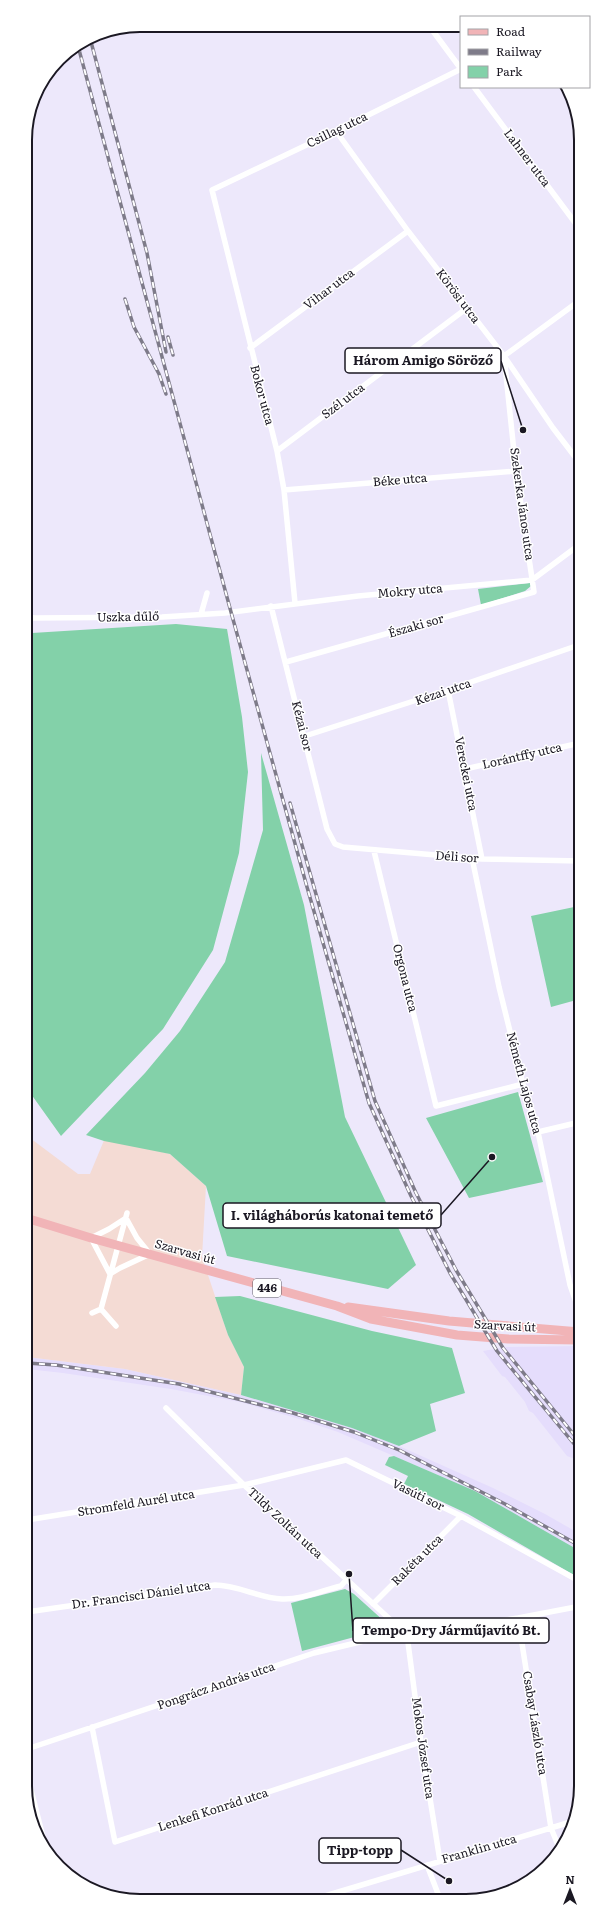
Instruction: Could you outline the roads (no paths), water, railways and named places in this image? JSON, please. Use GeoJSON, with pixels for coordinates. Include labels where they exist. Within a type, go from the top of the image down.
{"type":"FeatureCollection","features":[{"type":"Feature","properties":{"kind":"main road","name":"Szarvasi út"},"geometry":{"type":"LineString","coordinates":[[32,1220],[118,1246],[337,1306],[370,1319],[457,1335],[508,1339],[574,1340]]}},
{"type":"Feature","properties":{"kind":"main road","name":"Szarvasi út"},"geometry":{"type":"LineString","coordinates":[[337,1306],[449,1321],[574,1332]]}},
{"type":"Feature","properties":{"kind":"street"},"geometry":{"type":"LineString","coordinates":[[434,32],[460,68]]}},
{"type":"Feature","properties":{"kind":"street","name":"Csillag utca"},"geometry":{"type":"LineString","coordinates":[[212,190],[460,69]]}},
{"type":"Feature","properties":{"kind":"street","name":"Lahner utca"},"geometry":{"type":"LineString","coordinates":[[475,88],[574,221]]}},
{"type":"Feature","properties":{"kind":"street","name":"Körösi utca"},"geometry":{"type":"LineString","coordinates":[[336,131],[408,230],[504,356],[553,428],[574,455]]}},
{"type":"Feature","properties":{"kind":"street","name":"Bokor utca"},"geometry":{"type":"LineString","coordinates":[[212,190],[250,348],[277,451],[284,490],[295,604]]}},
{"type":"Feature","properties":{"kind":"street","name":"Vihar utca"},"geometry":{"type":"LineString","coordinates":[[250,348],[408,230]]}},
{"type":"Feature","properties":{"kind":"street"},"geometry":{"type":"LineString","coordinates":[[504,356],[574,305]]}},
{"type":"Feature","properties":{"kind":"street","name":"Szél utca"},"geometry":{"type":"LineString","coordinates":[[277,451],[467,308]]}},
{"type":"Feature","properties":{"kind":"street","name":"Szekerka János utca"},"geometry":{"type":"LineString","coordinates":[[504,356],[516,471],[532,580]]}},
{"type":"Feature","properties":{"kind":"street","name":"Béke utca"},"geometry":{"type":"LineString","coordinates":[[284,490],[516,471]]}},
{"type":"Feature","properties":{"kind":"street"},"geometry":{"type":"LineString","coordinates":[[532,580],[574,549]]}},
{"type":"Feature","properties":{"kind":"street","name":"Mokry utca"},"geometry":{"type":"LineString","coordinates":[[231,612],[358,596],[532,580]]}},
{"type":"Feature","properties":{"kind":"street","name":"Északi sor"},"geometry":{"type":"LineString","coordinates":[[286,662],[534,592],[532,580]]}},
{"type":"Feature","properties":{"kind":"street"},"geometry":{"type":"LineString","coordinates":[[201,614],[207,593]]}},
{"type":"Feature","properties":{"kind":"street","name":"Kézai sor"},"geometry":{"type":"LineString","coordinates":[[271,606],[305,736],[327,829],[335,844]]}},
{"type":"Feature","properties":{"kind":"street","name":"Uszka dűlő"},"geometry":{"type":"LineString","coordinates":[[32,618],[162,617],[231,612]]}},
{"type":"Feature","properties":{"kind":"street","name":"Kézai utca"},"geometry":{"type":"LineString","coordinates":[[305,736],[448,690],[574,647]]}},
{"type":"Feature","properties":{"kind":"street","name":"Vereckei utca"},"geometry":{"type":"LineString","coordinates":[[448,690],[482,859]]}},
{"type":"Feature","properties":{"kind":"street","name":"Lorántffy utca"},"geometry":{"type":"LineString","coordinates":[[465,769],[574,744]]}},
{"type":"Feature","properties":{"kind":"street","name":"Déli sor"},"geometry":{"type":"LineString","coordinates":[[335,844],[343,847],[374,851],[482,859],[574,861]]}},
{"type":"Feature","properties":{"kind":"street","name":"Orgona utca"},"geometry":{"type":"LineString","coordinates":[[374,851],[436,1106],[523,1084]]}},
{"type":"Feature","properties":{"kind":"street","name":"Németh Lajos utca"},"geometry":{"type":"LineString","coordinates":[[472,858],[499,987],[523,1084],[538,1132],[571,1292],[574,1298]]}},
{"type":"Feature","properties":{"kind":"street"},"geometry":{"type":"LineString","coordinates":[[538,1132],[574,1123]]}},
{"type":"Feature","properties":{"kind":"street"},"geometry":{"type":"LineString","coordinates":[[110,1274],[91,1238],[109,1229],[126,1216]]}},
{"type":"Feature","properties":{"kind":"street"},"geometry":{"type":"LineString","coordinates":[[101,1309],[126,1216]]}},
{"type":"Feature","properties":{"kind":"street"},"geometry":{"type":"LineString","coordinates":[[110,1274],[150,1254],[137,1238],[126,1216]]}},
{"type":"Feature","properties":{"kind":"street"},"geometry":{"type":"LineString","coordinates":[[92,1313],[101,1309]]}},
{"type":"Feature","properties":{"kind":"street"},"geometry":{"type":"LineString","coordinates":[[101,1309],[116,1326]]}},
{"type":"Feature","properties":{"kind":"street","name":"Tildy Zoltán utca"},"geometry":{"type":"LineString","coordinates":[[166,1408],[244,1485],[407,1635]]}},
{"type":"Feature","properties":{"kind":"street","name":"Vasúti sor"},"geometry":{"type":"LineString","coordinates":[[244,1485],[346,1460],[461,1516],[574,1579]]}},
{"type":"Feature","properties":{"kind":"street","name":"Stromfeld Aurél utca"},"geometry":{"type":"LineString","coordinates":[[32,1519],[244,1485]]}},
{"type":"Feature","properties":{"kind":"street","name":"Rakéta utca"},"geometry":{"type":"LineString","coordinates":[[373,1604],[461,1516]]}},
{"type":"Feature","properties":{"kind":"street","name":"Dr. Francisci Dániel utca"},"geometry":{"type":"LineString","coordinates":[[32,1611],[215,1585],[227,1585],[273,1598],[290,1599],[340,1586],[346,1580]]}},
{"type":"Feature","properties":{"kind":"street","name":"Pongrácz András utca"},"geometry":{"type":"LineString","coordinates":[[32,1747],[314,1652],[393,1634],[407,1635],[518,1618],[574,1607]]}},
{"type":"Feature","properties":{"kind":"street","name":"Csabay László utca"},"geometry":{"type":"LineString","coordinates":[[518,1618],[552,1828],[557,1843]]}},
{"type":"Feature","properties":{"kind":"street","name":"Mokos József utca"},"geometry":{"type":"LineString","coordinates":[[407,1635],[421,1742],[440,1861]]}},
{"type":"Feature","properties":{"kind":"street","name":"Lenkefi Konrád utca"},"geometry":{"type":"LineString","coordinates":[[92,1727],[115,1842],[421,1742]]}},
{"type":"Feature","properties":{"kind":"street"},"geometry":{"type":"LineString","coordinates":[[33,1803],[37,1817]]}},
{"type":"Feature","properties":{"kind":"street","name":"Franklin utca"},"geometry":{"type":"LineString","coordinates":[[331,1894],[567,1824]]}},
{"type":"Feature","properties":{"kind":"street"},"geometry":{"type":"LineString","coordinates":[[427,1865],[438,1894]]}},
{"type":"Feature","properties":{"kind":"railway"},"geometry":{"type":"LineString","coordinates":[[91,43],[147,253],[166,352]]}},
{"type":"Feature","properties":{"kind":"railway"},"geometry":{"type":"LineString","coordinates":[[79,51],[231,612],[307,887],[369,1103],[411,1196],[450,1273],[497,1351],[574,1444]]}},
{"type":"Feature","properties":{"kind":"railway"},"geometry":{"type":"LineString","coordinates":[[125,299],[134,327],[159,374],[166,394]]}},
{"type":"Feature","properties":{"kind":"railway"},"geometry":{"type":"LineString","coordinates":[[168,337],[173,355]]}},
{"type":"Feature","properties":{"kind":"railway"},"geometry":{"type":"LineString","coordinates":[[290,803],[375,1101],[416,1193],[456,1270],[503,1348],[574,1435]]}},
{"type":"Feature","properties":{"kind":"railway"},"geometry":{"type":"LineString","coordinates":[[32,1363],[56,1365],[179,1384],[293,1413],[354,1432],[399,1450],[505,1504],[574,1543]]}},
{"type":"Feature","properties":{"kind":"place","name":"Három Amigo Söröző"},"geometry":{"type":"Point","coordinates":[523,430]}},
{"type":"Feature","properties":{"kind":"place","name":"I. világháborús katonai temető"},"geometry":{"type":"Point","coordinates":[492,1157]}},
{"type":"Feature","properties":{"kind":"place","name":"Tempo-Dry Járműjavító Bt."},"geometry":{"type":"Point","coordinates":[349,1574]}},
{"type":"Feature","properties":{"kind":"place","name":"Tipp-topp"},"geometry":{"type":"Point","coordinates":[449,1881]}}]}
